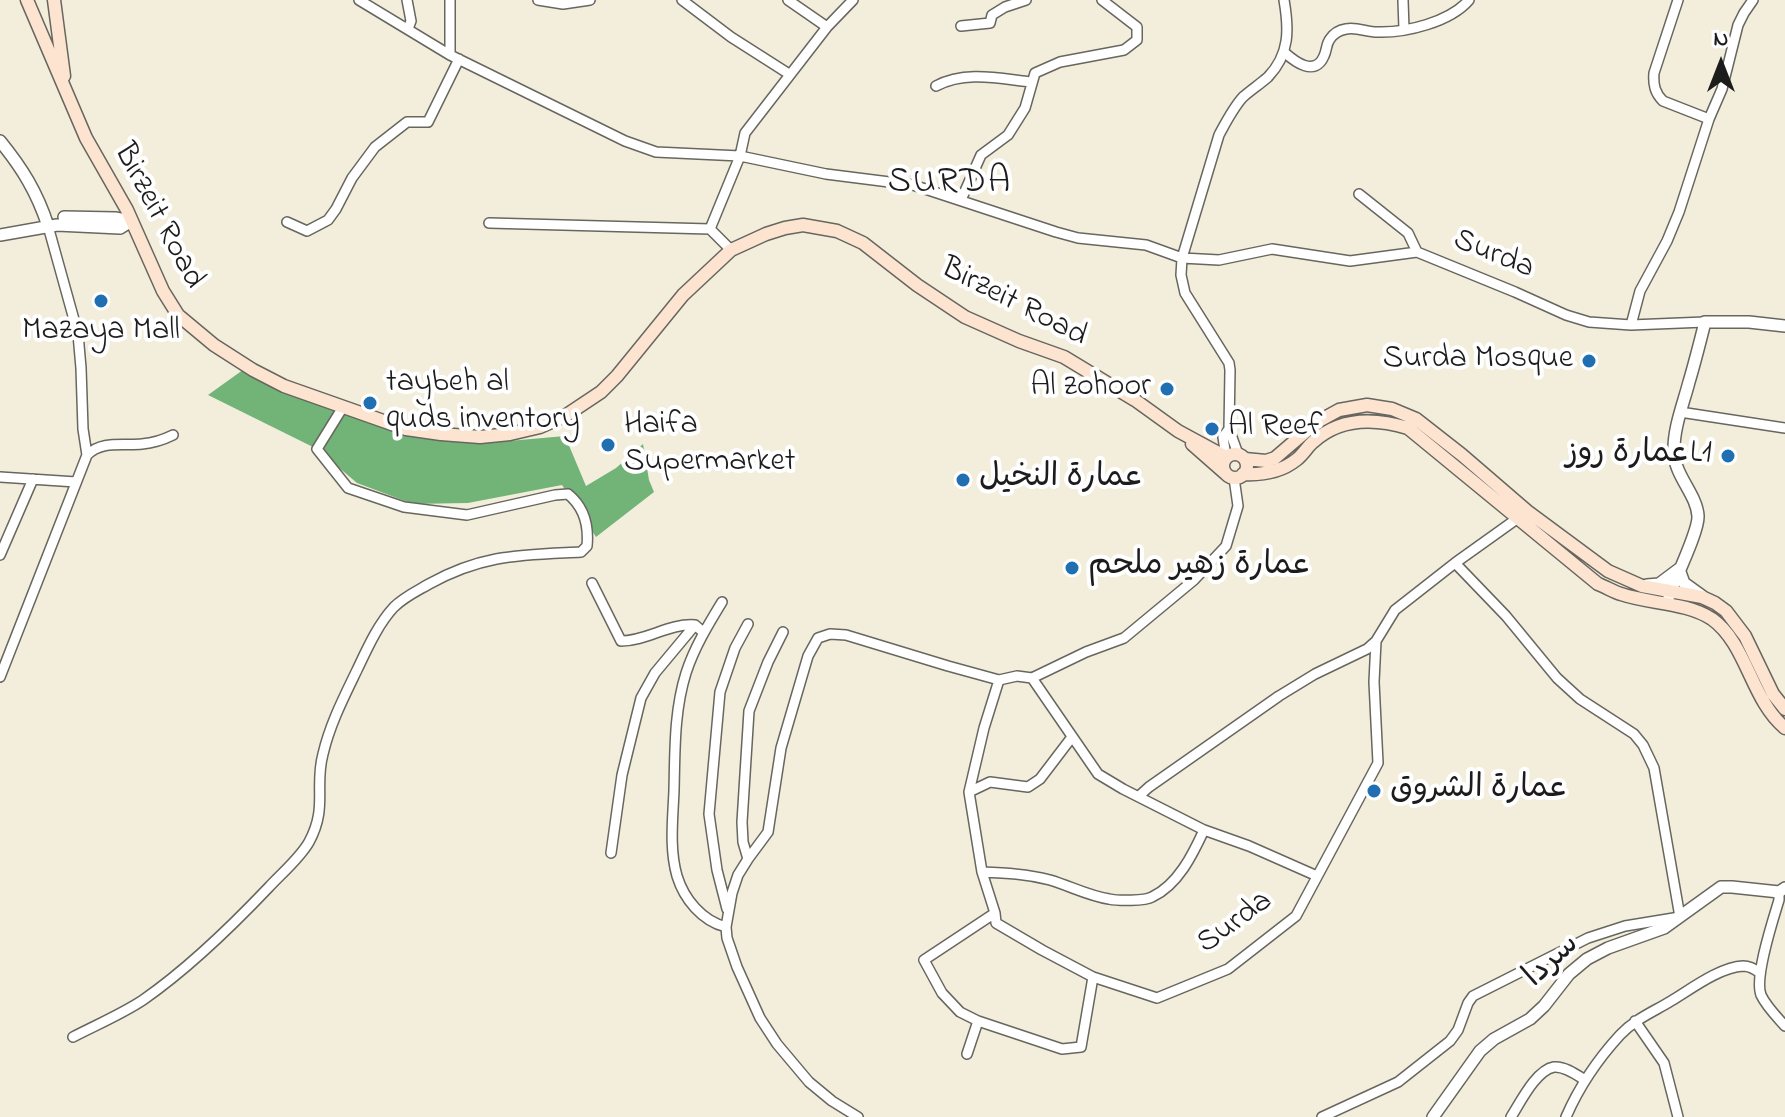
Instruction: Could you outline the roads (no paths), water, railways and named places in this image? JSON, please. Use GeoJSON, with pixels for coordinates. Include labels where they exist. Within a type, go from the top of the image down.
{"type":"FeatureCollection","features":[{"type":"Feature","properties":{"kind":"main road","name":"Birzeit Road"},"geometry":{"type":"LineString","coordinates":[[27,0],[86,138],[127,210],[163,291],[178,315],[253,370],[284,386],[406,429],[480,437],[540,427],[565,416],[601,392],[683,295],[731,250],[766,234],[803,225],[837,231],[863,243],[950,308],[991,330],[1064,357],[1135,400],[1178,431]]}},
{"type":"Feature","properties":{"kind":"main road"},"geometry":{"type":"LineString","coordinates":[[54,0],[67,95]]}},
{"type":"Feature","properties":{"kind":"main road"},"geometry":{"type":"LineString","coordinates":[[1178,431],[1236,457],[1266,461],[1275,458],[1317,422],[1339,410],[1367,405],[1392,409],[1416,419],[1462,455],[1598,584],[1621,594],[1697,611],[1714,620],[1728,635],[1765,705],[1785,728]]}},
{"type":"Feature","properties":{"kind":"main road"},"geometry":{"type":"LineString","coordinates":[[1178,431],[1234,475],[1270,473],[1287,466],[1315,440],[1336,427],[1364,421],[1386,421],[1408,428],[1522,515],[1608,571],[1642,586],[1702,597],[1715,603],[1734,620],[1745,636],[1773,694],[1785,709]]}},
{"type":"Feature","properties":{"kind":"main road"},"geometry":{"type":"LineString","coordinates":[[1234,475],[1246,469],[1236,457]]}},
{"type":"Feature","properties":{"kind":"main road"},"geometry":{"type":"LineString","coordinates":[[1234,475],[1223,465],[1236,457]]}},
{"type":"Feature","properties":{"kind":"street","name":"Surda"},"geometry":{"type":"LineString","coordinates":[[359,0],[455,57],[635,145],[656,152],[740,156],[826,174],[913,185],[1078,238],[1146,245],[1182,258],[1219,260],[1272,249],[1350,261],[1417,252],[1589,322],[1631,325],[1749,322],[1785,326]]}},
{"type":"Feature","properties":{"kind":"street"},"geometry":{"type":"LineString","coordinates":[[407,0],[411,21],[408,29]]}},
{"type":"Feature","properties":{"kind":"street"},"geometry":{"type":"LineString","coordinates":[[287,222],[307,231],[328,220],[352,178],[375,147],[407,122],[428,122],[455,57],[450,0]]}},
{"type":"Feature","properties":{"kind":"street"},"geometry":{"type":"LineString","coordinates":[[538,0],[563,4],[590,0]]}},
{"type":"Feature","properties":{"kind":"street"},"geometry":{"type":"LineString","coordinates":[[682,0],[731,37],[789,74]]}},
{"type":"Feature","properties":{"kind":"street"},"geometry":{"type":"LineString","coordinates":[[788,0],[827,27]]}},
{"type":"Feature","properties":{"kind":"street"},"geometry":{"type":"LineString","coordinates":[[710,229],[740,156],[745,133],[827,27],[853,0]]}},
{"type":"Feature","properties":{"kind":"street"},"geometry":{"type":"LineString","coordinates":[[961,26],[990,23],[992,15],[1026,0]]}},
{"type":"Feature","properties":{"kind":"street"},"geometry":{"type":"LineString","coordinates":[[961,200],[981,155],[1008,135],[1025,108],[1035,73],[1060,62],[1124,50],[1137,40],[1137,27],[1102,0]]}},
{"type":"Feature","properties":{"kind":"street"},"geometry":{"type":"LineString","coordinates":[[1236,457],[1226,433],[1229,363],[1185,293],[1181,275],[1182,258],[1219,135],[1228,117],[1276,67],[1284,52],[1289,26],[1284,0]]}},
{"type":"Feature","properties":{"kind":"street"},"geometry":{"type":"LineString","coordinates":[[1403,0],[1404,29]]}},
{"type":"Feature","properties":{"kind":"street"},"geometry":{"type":"LineString","coordinates":[[1284,52],[1296,63],[1315,66],[1323,59],[1330,39],[1341,31],[1356,29],[1375,32],[1427,24],[1446,17],[1469,0]]}},
{"type":"Feature","properties":{"kind":"street"},"geometry":{"type":"LineString","coordinates":[[1678,0],[1654,73],[1655,90],[1671,106],[1709,119]]}},
{"type":"Feature","properties":{"kind":"street"},"geometry":{"type":"LineString","coordinates":[[1631,325],[1640,291],[1679,212],[1722,89],[1738,25],[1753,0]]}},
{"type":"Feature","properties":{"kind":"street"},"geometry":{"type":"LineString","coordinates":[[936,86],[971,76],[1032,82]]}},
{"type":"Feature","properties":{"kind":"street"},"geometry":{"type":"LineString","coordinates":[[0,141],[26,174],[47,222],[78,334],[87,455]]}},
{"type":"Feature","properties":{"kind":"street"},"geometry":{"type":"LineString","coordinates":[[1359,194],[1408,233],[1417,252]]}},
{"type":"Feature","properties":{"kind":"street"},"geometry":{"type":"LineString","coordinates":[[0,227],[115,218],[131,221]]}},
{"type":"Feature","properties":{"kind":"street"},"geometry":{"type":"LineString","coordinates":[[0,235],[47,222]]}},
{"type":"Feature","properties":{"kind":"street"},"geometry":{"type":"LineString","coordinates":[[489,223],[710,229],[731,250]]}},
{"type":"Feature","properties":{"kind":"street"},"geometry":{"type":"LineString","coordinates":[[1666,605],[1698,516],[1674,457],[1680,412],[1705,322]]}},
{"type":"Feature","properties":{"kind":"street"},"geometry":{"type":"LineString","coordinates":[[73,1037],[141,1001],[191,961],[251,905],[307,846],[318,823],[321,800],[319,768],[328,734],[366,652],[386,616],[396,605],[451,571],[476,562],[516,555],[581,552],[587,546],[585,517],[578,503],[568,494],[467,515],[404,507],[348,488],[317,449],[343,407]]}},
{"type":"Feature","properties":{"kind":"street"},"geometry":{"type":"LineString","coordinates":[[1680,412],[1785,428]]}},
{"type":"Feature","properties":{"kind":"street"},"geometry":{"type":"LineString","coordinates":[[1202,444],[1226,433]]}},
{"type":"Feature","properties":{"kind":"street"},"geometry":{"type":"LineString","coordinates":[[0,677],[87,455],[100,445],[141,444],[173,435]]}},
{"type":"Feature","properties":{"kind":"street"},"geometry":{"type":"LineString","coordinates":[[858,1117],[809,1082],[777,1044],[760,1018],[737,967],[726,927],[732,893],[748,859],[768,832],[781,748],[808,656],[818,638],[830,634],[846,635],[999,680],[1017,676],[1032,678],[1124,638],[1194,580],[1226,546],[1238,506],[1234,475]]}},
{"type":"Feature","properties":{"kind":"street"},"geometry":{"type":"LineString","coordinates":[[0,477],[76,482]]}},
{"type":"Feature","properties":{"kind":"street"},"geometry":{"type":"LineString","coordinates":[[0,555],[33,479]]}},
{"type":"Feature","properties":{"kind":"street"},"geometry":{"type":"LineString","coordinates":[[1139,796],[1270,702],[1315,674],[1367,649],[1376,641],[1395,610],[1522,515]]}},
{"type":"Feature","properties":{"kind":"street"},"geometry":{"type":"LineString","coordinates":[[1322,1117],[1398,1082],[1450,1041],[1473,996],[1588,938],[1625,926],[1680,917],[1654,768],[1643,745],[1634,734],[1580,699],[1557,678],[1491,599],[1455,563]]}},
{"type":"Feature","properties":{"kind":"street"},"geometry":{"type":"LineString","coordinates":[[1642,586],[1659,584],[1679,569]]}},
{"type":"Feature","properties":{"kind":"street"},"geometry":{"type":"LineString","coordinates":[[1679,569],[1684,583],[1702,597]]}},
{"type":"Feature","properties":{"kind":"street"},"geometry":{"type":"LineString","coordinates":[[592,583],[621,641],[632,641],[683,624],[699,628]]}},
{"type":"Feature","properties":{"kind":"street"},"geometry":{"type":"LineString","coordinates":[[611,853],[622,775],[641,698],[655,673],[722,602]]}},
{"type":"Feature","properties":{"kind":"street"},"geometry":{"type":"LineString","coordinates":[[728,912],[717,870],[709,814],[720,692],[735,648],[748,624]]}},
{"type":"Feature","properties":{"kind":"street"},"geometry":{"type":"LineString","coordinates":[[699,628],[677,715],[672,837],[677,875],[685,894],[695,908],[714,924],[726,927]]}},
{"type":"Feature","properties":{"kind":"street"},"geometry":{"type":"LineString","coordinates":[[748,859],[742,822],[749,711],[783,632]]}},
{"type":"Feature","properties":{"kind":"street","name":"Surda"},"geometry":{"type":"LineString","coordinates":[[995,913],[996,923],[1093,977],[1157,998],[1228,969],[1296,916],[1378,763],[1374,682],[1376,641]]}},
{"type":"Feature","properties":{"kind":"street"},"geometry":{"type":"LineString","coordinates":[[1032,678],[1098,774],[1204,830],[1317,876]]}},
{"type":"Feature","properties":{"kind":"street"},"geometry":{"type":"LineString","coordinates":[[999,680],[969,792],[982,872],[995,913],[924,960],[942,993],[960,1012],[1062,1049],[1081,1047],[1093,977]]}},
{"type":"Feature","properties":{"kind":"street"},"geometry":{"type":"LineString","coordinates":[[969,792],[990,782],[1028,787],[1040,779],[1072,737]]}},
{"type":"Feature","properties":{"kind":"street"},"geometry":{"type":"LineString","coordinates":[[982,872],[1022,874],[1112,900],[1150,899],[1165,889],[1190,861],[1204,830]]}},
{"type":"Feature","properties":{"kind":"street","name":"سردا"},"geometry":{"type":"LineString","coordinates":[[1433,1117],[1480,1051],[1494,1039],[1530,1019],[1569,974],[1587,959],[1664,928],[1721,887],[1782,890]]}},
{"type":"Feature","properties":{"kind":"street"},"geometry":{"type":"LineString","coordinates":[[1782,890],[1760,973],[1761,994],[1785,1026]]}},
{"type":"Feature","properties":{"kind":"street"},"geometry":{"type":"LineString","coordinates":[[1566,1117],[1585,1080],[1635,1021],[1728,970],[1742,966],[1760,973]]}},
{"type":"Feature","properties":{"kind":"street"},"geometry":{"type":"LineString","coordinates":[[967,1054],[978,1021]]}},
{"type":"Feature","properties":{"kind":"street"},"geometry":{"type":"LineString","coordinates":[[1635,1021],[1664,1063],[1678,1117]]}},
{"type":"Feature","properties":{"kind":"street"},"geometry":{"type":"LineString","coordinates":[[1511,1117],[1529,1088],[1546,1070],[1555,1067],[1563,1069],[1585,1080]]}},
{"type":"Feature","properties":{"kind":"place","name":"Mazaya Mall"},"geometry":{"type":"Point","coordinates":[101,301]}},
{"type":"Feature","properties":{"kind":"place","name":"Surda Mosque"},"geometry":{"type":"Point","coordinates":[1589,361]}},
{"type":"Feature","properties":{"kind":"place","name":"Al zohoor"},"geometry":{"type":"Point","coordinates":[1167,389]}},
{"type":"Feature","properties":{"kind":"place","name":"taybeh al quds inventory"},"geometry":{"type":"Point","coordinates":[370,403]}},
{"type":"Feature","properties":{"kind":"place","name":"Al Reef"},"geometry":{"type":"Point","coordinates":[1212,429]}},
{"type":"Feature","properties":{"kind":"place","name":"Haifa Supermarket"},"geometry":{"type":"Point","coordinates":[608,445]}},
{"type":"Feature","properties":{"kind":"place","name":"عمارة روزL1"},"geometry":{"type":"Point","coordinates":[1728,456]}},
{"type":"Feature","properties":{"kind":"place","name":"عمارة النخيل"},"geometry":{"type":"Point","coordinates":[963,480]}},
{"type":"Feature","properties":{"kind":"place","name":"عمارة زهير ملحم"},"geometry":{"type":"Point","coordinates":[1072,568]}},
{"type":"Feature","properties":{"kind":"place","name":"عمارة الشروق"},"geometry":{"type":"Point","coordinates":[1374,791]}},
{"type":"Feature","properties":{"kind":"district","name":"SURDA"},"geometry":{"type":"Point","coordinates":[950,185]}}]}
